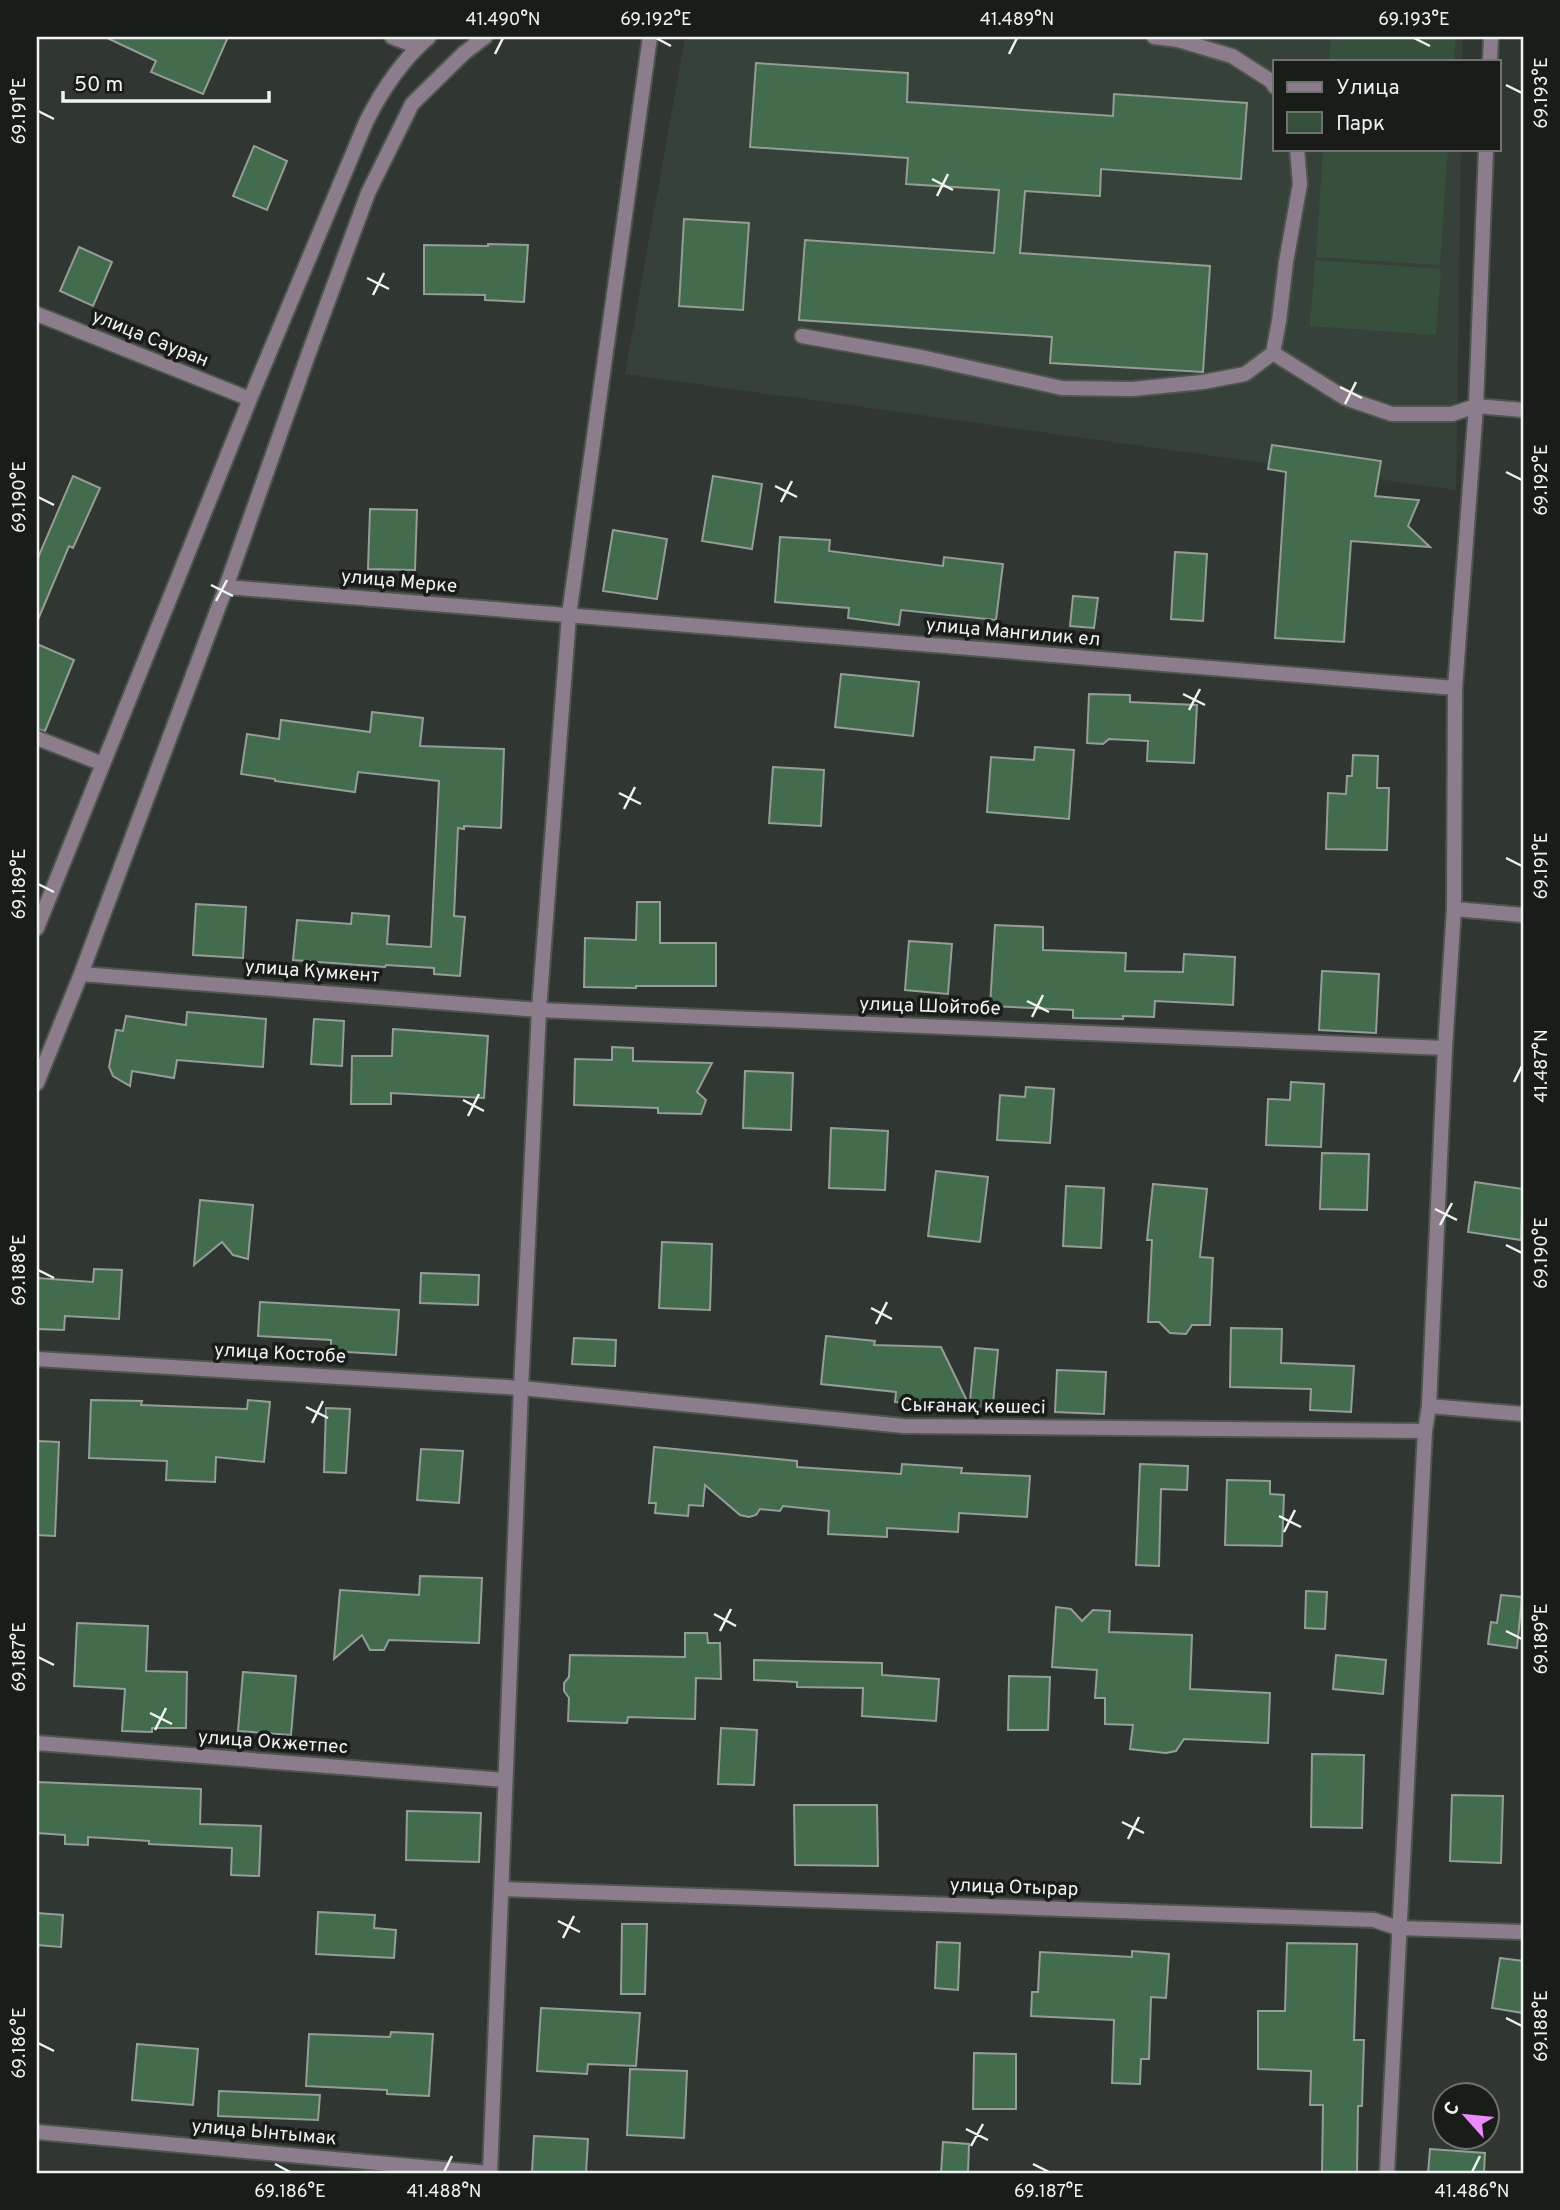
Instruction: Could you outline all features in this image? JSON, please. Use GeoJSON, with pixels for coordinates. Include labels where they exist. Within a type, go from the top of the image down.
{"type":"FeatureCollection","features":[{"type":"Feature","properties":{"kind":"street"},"geometry":{"type":"LineString","coordinates":[[392,37],[423,42]]}},
{"type":"Feature","properties":{"kind":"street"},"geometry":{"type":"LineString","coordinates":[[37,1083],[81,974],[226,587],[368,193],[412,104],[464,53],[485,37]]}},
{"type":"Feature","properties":{"kind":"street"},"geometry":{"type":"LineString","coordinates":[[489,2173],[539,1010],[569,615],[650,37]]}},
{"type":"Feature","properties":{"kind":"street"},"geometry":{"type":"LineString","coordinates":[[1154,37],[1178,40],[1232,56],[1273,84]]}},
{"type":"Feature","properties":{"kind":"street"},"geometry":{"type":"LineString","coordinates":[[1490,60],[1491,37]]}},
{"type":"Feature","properties":{"kind":"street"},"geometry":{"type":"LineString","coordinates":[[37,928],[250,399],[366,122],[382,90],[423,42]]}},
{"type":"Feature","properties":{"kind":"street"},"geometry":{"type":"LineString","coordinates":[[802,337],[921,357],[1062,388],[1132,389],[1203,382],[1245,374],[1272,353],[1300,184],[1297,150]]}},
{"type":"Feature","properties":{"kind":"street"},"geometry":{"type":"LineString","coordinates":[[1387,2173],[1425,1431],[1430,1406],[1445,1048],[1454,909],[1455,688],[1476,406],[1486,150]]}},
{"type":"Feature","properties":{"kind":"street","name":"улица Сауран"},"geometry":{"type":"LineString","coordinates":[[37,314],[250,399]]}},
{"type":"Feature","properties":{"kind":"street"},"geometry":{"type":"LineString","coordinates":[[1272,353],[1345,397],[1392,414],[1452,414],[1476,406],[1523,410]]}},
{"type":"Feature","properties":{"kind":"street","name":"улица Мерке"},"geometry":{"type":"LineString","coordinates":[[226,587],[569,615]]}},
{"type":"Feature","properties":{"kind":"street","name":"улица Мангилик ел"},"geometry":{"type":"LineString","coordinates":[[569,615],[1455,688]]}},
{"type":"Feature","properties":{"kind":"street"},"geometry":{"type":"LineString","coordinates":[[37,738],[103,764]]}},
{"type":"Feature","properties":{"kind":"street"},"geometry":{"type":"LineString","coordinates":[[1454,909],[1523,915]]}},
{"type":"Feature","properties":{"kind":"street","name":"улица Кумкент"},"geometry":{"type":"LineString","coordinates":[[81,974],[539,1010]]}},
{"type":"Feature","properties":{"kind":"street","name":"улица Шойтобе"},"geometry":{"type":"LineString","coordinates":[[539,1010],[1445,1048]]}},
{"type":"Feature","properties":{"kind":"street","name":"улица Костобе"},"geometry":{"type":"LineString","coordinates":[[37,1359],[521,1388]]}},
{"type":"Feature","properties":{"kind":"street","name":"Сығанақ көшесі"},"geometry":{"type":"LineString","coordinates":[[521,1388],[904,1426],[1425,1431]]}},
{"type":"Feature","properties":{"kind":"street"},"geometry":{"type":"LineString","coordinates":[[1430,1406],[1523,1414]]}},
{"type":"Feature","properties":{"kind":"street","name":"улица Окжетпес"},"geometry":{"type":"LineString","coordinates":[[37,1743],[505,1780]]}},
{"type":"Feature","properties":{"kind":"street","name":"улица Отырар"},"geometry":{"type":"LineString","coordinates":[[502,1889],[1374,1920],[1398,1928],[1523,1932]]}},
{"type":"Feature","properties":{"kind":"street","name":"улица Ынтымак"},"geometry":{"type":"LineString","coordinates":[[37,2132],[489,2173]]}},
{"type":"Feature","properties":{"kind":"shaded area"},"geometry":{"type":"Polygon","coordinates":[[[685,37],[1463,37],[1462,60],[1273,60],[1273,150],[1461,150],[1456,490],[625,374],[685,37]]]}},
{"type":"Feature","properties":{"kind":"green space"},"geometry":{"type":"Polygon","coordinates":[[[1331,37],[1456,37],[1454,60],[1329,60],[1331,37]]]}},
{"type":"Feature","properties":{"kind":"green space"},"geometry":{"type":"Polygon","coordinates":[[[1323,150],[1448,150],[1440,265],[1316,257],[1323,150]]]}},
{"type":"Feature","properties":{"kind":"green space"},"geometry":{"type":"Polygon","coordinates":[[[1315,260],[1441,269],[1436,335],[1310,326],[1315,260]]]}},
{"type":"Feature","properties":{"kind":"building"},"geometry":{"type":"Polygon","coordinates":[[[105,37],[228,37],[203,94],[151,72],[156,61],[105,37]]]}},
{"type":"Feature","properties":{"kind":"building"},"geometry":{"type":"Polygon","coordinates":[[[756,63],[908,73],[907,102],[1113,116],[1114,94],[1247,103],[1241,179],[1101,169],[1100,196],[1025,191],[1020,253],[1210,266],[1203,372],[1050,363],[1052,337],[799,320],[805,240],[994,253],[999,190],[906,184],[908,158],[750,147],[756,63]]]}},
{"type":"Feature","properties":{"kind":"building"},"geometry":{"type":"Polygon","coordinates":[[[254,146],[287,161],[267,210],[233,196],[254,146]]]}},
{"type":"Feature","properties":{"kind":"building"},"geometry":{"type":"Polygon","coordinates":[[[684,219],[749,223],[743,310],[679,306],[684,219]]]}},
{"type":"Feature","properties":{"kind":"building"},"geometry":{"type":"Polygon","coordinates":[[[424,245],[528,245],[524,302],[485,300],[485,295],[424,294],[424,245]]]}},
{"type":"Feature","properties":{"kind":"building"},"geometry":{"type":"Polygon","coordinates":[[[79,247],[112,262],[93,306],[60,291],[79,247]]]}},
{"type":"Feature","properties":{"kind":"building"},"geometry":{"type":"Polygon","coordinates":[[[1272,445],[1381,461],[1375,496],[1419,500],[1408,526],[1430,547],[1351,541],[1344,642],[1275,638],[1286,472],[1268,469],[1272,445]]]}},
{"type":"Feature","properties":{"kind":"building"},"geometry":{"type":"Polygon","coordinates":[[[73,476],[100,488],[73,548],[69,546],[37,622],[37,560],[73,476]]]}},
{"type":"Feature","properties":{"kind":"building"},"geometry":{"type":"Polygon","coordinates":[[[713,476],[762,484],[752,549],[702,541],[713,476]]]}},
{"type":"Feature","properties":{"kind":"building"},"geometry":{"type":"Polygon","coordinates":[[[370,509],[417,510],[415,570],[368,569],[370,509]]]}},
{"type":"Feature","properties":{"kind":"building"},"geometry":{"type":"Polygon","coordinates":[[[613,530],[667,539],[657,599],[603,591],[613,530]]]}},
{"type":"Feature","properties":{"kind":"building"},"geometry":{"type":"Polygon","coordinates":[[[780,537],[830,540],[829,551],[943,566],[944,557],[1003,564],[996,620],[901,610],[899,625],[848,618],[849,608],[775,602],[780,537]]]}},
{"type":"Feature","properties":{"kind":"building"},"geometry":{"type":"Polygon","coordinates":[[[1175,552],[1207,554],[1203,621],[1171,619],[1175,552]]]}},
{"type":"Feature","properties":{"kind":"building"},"geometry":{"type":"Polygon","coordinates":[[[1073,596],[1098,598],[1094,628],[1070,626],[1073,596]]]}},
{"type":"Feature","properties":{"kind":"building"},"geometry":{"type":"Polygon","coordinates":[[[37,644],[74,660],[45,731],[37,729],[37,644]]]}},
{"type":"Feature","properties":{"kind":"building"},"geometry":{"type":"Polygon","coordinates":[[[841,674],[919,682],[913,736],[835,727],[841,674]]]}},
{"type":"Feature","properties":{"kind":"building"},"geometry":{"type":"Polygon","coordinates":[[[1089,694],[1130,695],[1130,702],[1197,705],[1194,763],[1147,761],[1148,741],[1109,739],[1103,744],[1087,743],[1089,694]]]}},
{"type":"Feature","properties":{"kind":"building"},"geometry":{"type":"Polygon","coordinates":[[[372,712],[423,718],[420,746],[504,749],[501,828],[458,828],[454,916],[465,917],[460,976],[434,974],[434,968],[293,960],[297,920],[351,924],[352,913],[389,916],[387,944],[431,947],[439,781],[358,772],[355,792],[241,774],[247,734],[279,739],[281,720],[370,732],[372,712]]]}},
{"type":"Feature","properties":{"kind":"building"},"geometry":{"type":"Polygon","coordinates":[[[1035,747],[1074,750],[1069,819],[987,812],[991,757],[1034,760],[1035,747]]]}},
{"type":"Feature","properties":{"kind":"building"},"geometry":{"type":"Polygon","coordinates":[[[1353,755],[1378,756],[1377,788],[1389,788],[1387,850],[1326,849],[1328,793],[1346,794],[1347,776],[1352,776],[1353,755]]]}},
{"type":"Feature","properties":{"kind":"building"},"geometry":{"type":"Polygon","coordinates":[[[773,767],[824,770],[821,826],[769,823],[773,767]]]}},
{"type":"Feature","properties":{"kind":"building"},"geometry":{"type":"Polygon","coordinates":[[[637,902],[660,902],[660,943],[716,943],[716,986],[584,987],[585,938],[636,940],[637,902]]]}},
{"type":"Feature","properties":{"kind":"building"},"geometry":{"type":"Polygon","coordinates":[[[196,904],[246,907],[243,958],[193,955],[196,904]]]}},
{"type":"Feature","properties":{"kind":"building"},"geometry":{"type":"Polygon","coordinates":[[[995,925],[1043,927],[1043,950],[1126,953],[1125,971],[1183,972],[1184,954],[1235,957],[1233,1005],[1155,1001],[1154,1017],[1123,1016],[1123,1019],[1073,1018],[1073,1010],[990,1006],[995,925]]]}},
{"type":"Feature","properties":{"kind":"building"},"geometry":{"type":"Polygon","coordinates":[[[909,941],[952,944],[948,994],[905,990],[909,941]]]}},
{"type":"Feature","properties":{"kind":"building"},"geometry":{"type":"Polygon","coordinates":[[[1322,971],[1379,974],[1376,1033],[1319,1030],[1322,971]]]}},
{"type":"Feature","properties":{"kind":"building"},"geometry":{"type":"Polygon","coordinates":[[[187,1012],[266,1019],[263,1067],[177,1060],[174,1078],[132,1071],[130,1086],[113,1076],[109,1067],[116,1030],[123,1031],[126,1016],[186,1025],[187,1012]]]}},
{"type":"Feature","properties":{"kind":"building"},"geometry":{"type":"Polygon","coordinates":[[[314,1019],[344,1021],[342,1066],[311,1064],[314,1019]]]}},
{"type":"Feature","properties":{"kind":"building"},"geometry":{"type":"Polygon","coordinates":[[[393,1029],[488,1036],[484,1098],[391,1093],[391,1104],[351,1104],[352,1056],[392,1056],[393,1029]]]}},
{"type":"Feature","properties":{"kind":"building"},"geometry":{"type":"Polygon","coordinates":[[[612,1047],[633,1048],[633,1061],[712,1063],[697,1092],[706,1100],[701,1114],[658,1113],[658,1108],[574,1105],[575,1059],[612,1060],[612,1047]]]}},
{"type":"Feature","properties":{"kind":"building"},"geometry":{"type":"Polygon","coordinates":[[[745,1071],[793,1073],[791,1130],[743,1128],[745,1071]]]}},
{"type":"Feature","properties":{"kind":"building"},"geometry":{"type":"Polygon","coordinates":[[[1291,1082],[1324,1084],[1321,1147],[1266,1145],[1268,1099],[1290,1100],[1291,1082]]]}},
{"type":"Feature","properties":{"kind":"building"},"geometry":{"type":"Polygon","coordinates":[[[1026,1087],[1054,1089],[1050,1143],[997,1140],[1000,1095],[1025,1097],[1026,1087]]]}},
{"type":"Feature","properties":{"kind":"building"},"geometry":{"type":"Polygon","coordinates":[[[831,1128],[888,1131],[885,1190],[829,1188],[831,1128]]]}},
{"type":"Feature","properties":{"kind":"building"},"geometry":{"type":"Polygon","coordinates":[[[1322,1153],[1369,1154],[1367,1210],[1320,1209],[1322,1153]]]}},
{"type":"Feature","properties":{"kind":"building"},"geometry":{"type":"Polygon","coordinates":[[[936,1171],[988,1177],[980,1242],[928,1236],[936,1171]]]}},
{"type":"Feature","properties":{"kind":"building"},"geometry":{"type":"Polygon","coordinates":[[[1475,1182],[1523,1189],[1521,1240],[1468,1232],[1475,1182]]]}},
{"type":"Feature","properties":{"kind":"building"},"geometry":{"type":"Polygon","coordinates":[[[1153,1184],[1207,1189],[1200,1257],[1213,1258],[1210,1325],[1192,1325],[1186,1334],[1170,1333],[1159,1322],[1148,1322],[1152,1240],[1147,1240],[1153,1184]]]}},
{"type":"Feature","properties":{"kind":"building"},"geometry":{"type":"Polygon","coordinates":[[[1066,1186],[1104,1188],[1101,1248],[1063,1246],[1066,1186]]]}},
{"type":"Feature","properties":{"kind":"building"},"geometry":{"type":"Polygon","coordinates":[[[200,1200],[253,1205],[248,1259],[233,1255],[222,1242],[194,1265],[200,1200]]]}},
{"type":"Feature","properties":{"kind":"building"},"geometry":{"type":"Polygon","coordinates":[[[662,1242],[712,1244],[710,1310],[659,1308],[662,1242]]]}},
{"type":"Feature","properties":{"kind":"building"},"geometry":{"type":"Polygon","coordinates":[[[94,1269],[122,1270],[119,1319],[65,1316],[64,1330],[37,1329],[37,1278],[93,1282],[94,1269]]]}},
{"type":"Feature","properties":{"kind":"building"},"geometry":{"type":"Polygon","coordinates":[[[421,1273],[479,1275],[478,1305],[420,1303],[421,1273]]]}},
{"type":"Feature","properties":{"kind":"building"},"geometry":{"type":"Polygon","coordinates":[[[260,1302],[399,1310],[396,1355],[331,1351],[331,1340],[258,1336],[260,1302]]]}},
{"type":"Feature","properties":{"kind":"building"},"geometry":{"type":"Polygon","coordinates":[[[1231,1328],[1282,1329],[1281,1363],[1354,1366],[1351,1412],[1310,1410],[1311,1389],[1230,1387],[1231,1328]]]}},
{"type":"Feature","properties":{"kind":"building"},"geometry":{"type":"Polygon","coordinates":[[[826,1336],[875,1341],[874,1345],[941,1347],[969,1405],[895,1402],[896,1392],[821,1384],[826,1336]]]}},
{"type":"Feature","properties":{"kind":"building"},"geometry":{"type":"Polygon","coordinates":[[[574,1338],[616,1340],[615,1366],[572,1364],[574,1338]]]}},
{"type":"Feature","properties":{"kind":"building"},"geometry":{"type":"Polygon","coordinates":[[[975,1348],[998,1350],[992,1414],[969,1412],[975,1348]]]}},
{"type":"Feature","properties":{"kind":"building"},"geometry":{"type":"Polygon","coordinates":[[[1057,1370],[1106,1372],[1104,1414],[1055,1412],[1057,1370]]]}},
{"type":"Feature","properties":{"kind":"building"},"geometry":{"type":"Polygon","coordinates":[[[91,1400],[142,1401],[141,1405],[247,1409],[248,1400],[270,1402],[264,1462],[216,1457],[215,1482],[166,1480],[167,1461],[89,1458],[91,1400]]]}},
{"type":"Feature","properties":{"kind":"building"},"geometry":{"type":"Polygon","coordinates":[[[326,1408],[350,1409],[346,1473],[324,1472],[326,1408]]]}},
{"type":"Feature","properties":{"kind":"building"},"geometry":{"type":"Polygon","coordinates":[[[37,1441],[59,1442],[55,1536],[37,1535],[37,1441]]]}},
{"type":"Feature","properties":{"kind":"building"},"geometry":{"type":"Polygon","coordinates":[[[654,1447],[797,1461],[797,1467],[901,1474],[902,1464],[962,1468],[961,1473],[1030,1476],[1027,1517],[959,1513],[958,1532],[887,1528],[887,1537],[828,1534],[829,1511],[783,1506],[780,1511],[760,1509],[756,1515],[749,1517],[740,1515],[705,1485],[703,1506],[689,1505],[688,1516],[655,1513],[656,1503],[649,1503],[654,1447]]]}},
{"type":"Feature","properties":{"kind":"building"},"geometry":{"type":"Polygon","coordinates":[[[421,1449],[463,1451],[459,1503],[417,1500],[421,1449]]]}},
{"type":"Feature","properties":{"kind":"building"},"geometry":{"type":"Polygon","coordinates":[[[1140,1464],[1188,1466],[1187,1490],[1161,1489],[1159,1566],[1136,1565],[1140,1464]]]}},
{"type":"Feature","properties":{"kind":"building"},"geometry":{"type":"Polygon","coordinates":[[[1227,1480],[1270,1481],[1270,1494],[1284,1495],[1282,1546],[1225,1545],[1227,1480]]]}},
{"type":"Feature","properties":{"kind":"building"},"geometry":{"type":"Polygon","coordinates":[[[420,1576],[482,1578],[479,1643],[389,1640],[384,1650],[370,1650],[362,1635],[334,1659],[340,1590],[419,1595],[420,1576]]]}},
{"type":"Feature","properties":{"kind":"building"},"geometry":{"type":"Polygon","coordinates":[[[1306,1591],[1327,1592],[1325,1629],[1305,1628],[1306,1591]]]}},
{"type":"Feature","properties":{"kind":"building"},"geometry":{"type":"Polygon","coordinates":[[[1501,1595],[1522,1597],[1517,1648],[1488,1644],[1491,1622],[1497,1623],[1501,1595]]]}},
{"type":"Feature","properties":{"kind":"building"},"geometry":{"type":"Polygon","coordinates":[[[1056,1607],[1071,1609],[1082,1621],[1093,1610],[1110,1611],[1109,1632],[1192,1635],[1190,1689],[1270,1693],[1268,1743],[1184,1739],[1176,1751],[1166,1753],[1130,1749],[1133,1725],[1105,1724],[1105,1698],[1095,1698],[1097,1670],[1052,1667],[1056,1607]]]}},
{"type":"Feature","properties":{"kind":"building"},"geometry":{"type":"Polygon","coordinates":[[[77,1623],[148,1626],[146,1671],[187,1672],[186,1728],[152,1728],[152,1732],[122,1731],[125,1689],[74,1686],[77,1623]]]}},
{"type":"Feature","properties":{"kind":"building"},"geometry":{"type":"Polygon","coordinates":[[[685,1633],[707,1633],[708,1643],[720,1643],[721,1679],[696,1678],[695,1719],[628,1717],[627,1723],[568,1721],[569,1698],[564,1691],[564,1683],[569,1677],[570,1655],[685,1657],[685,1633]]]}},
{"type":"Feature","properties":{"kind":"building"},"geometry":{"type":"Polygon","coordinates":[[[1336,1655],[1386,1660],[1383,1694],[1333,1689],[1336,1655]]]}},
{"type":"Feature","properties":{"kind":"building"},"geometry":{"type":"Polygon","coordinates":[[[754,1660],[882,1663],[882,1675],[939,1679],[936,1721],[862,1716],[863,1688],[797,1687],[797,1682],[754,1680],[754,1660]]]}},
{"type":"Feature","properties":{"kind":"building"},"geometry":{"type":"Polygon","coordinates":[[[243,1672],[296,1676],[291,1735],[238,1731],[243,1672]]]}},
{"type":"Feature","properties":{"kind":"building"},"geometry":{"type":"Polygon","coordinates":[[[1009,1676],[1050,1677],[1048,1730],[1008,1730],[1009,1676]]]}},
{"type":"Feature","properties":{"kind":"building"},"geometry":{"type":"Polygon","coordinates":[[[721,1728],[757,1730],[754,1785],[718,1784],[721,1728]]]}},
{"type":"Feature","properties":{"kind":"building"},"geometry":{"type":"Polygon","coordinates":[[[1312,1754],[1364,1755],[1362,1828],[1311,1827],[1312,1754]]]}},
{"type":"Feature","properties":{"kind":"building"},"geometry":{"type":"Polygon","coordinates":[[[37,1782],[201,1789],[200,1824],[261,1826],[259,1876],[231,1875],[232,1848],[149,1844],[149,1841],[88,1837],[88,1845],[65,1844],[65,1835],[37,1833],[37,1782]]]}},
{"type":"Feature","properties":{"kind":"building"},"geometry":{"type":"Polygon","coordinates":[[[1452,1795],[1503,1796],[1501,1863],[1450,1861],[1452,1795]]]}},
{"type":"Feature","properties":{"kind":"building"},"geometry":{"type":"Polygon","coordinates":[[[794,1805],[877,1805],[878,1866],[795,1865],[794,1805]]]}},
{"type":"Feature","properties":{"kind":"building"},"geometry":{"type":"Polygon","coordinates":[[[407,1811],[481,1813],[479,1862],[406,1860],[407,1811]]]}},
{"type":"Feature","properties":{"kind":"building"},"geometry":{"type":"Polygon","coordinates":[[[318,1912],[375,1915],[374,1928],[396,1930],[394,1958],[316,1954],[318,1912]]]}},
{"type":"Feature","properties":{"kind":"building"},"geometry":{"type":"Polygon","coordinates":[[[37,1913],[63,1915],[61,1947],[37,1945],[37,1913]]]}},
{"type":"Feature","properties":{"kind":"building"},"geometry":{"type":"Polygon","coordinates":[[[622,1924],[647,1924],[645,1994],[621,1994],[622,1924]]]}},
{"type":"Feature","properties":{"kind":"building"},"geometry":{"type":"Polygon","coordinates":[[[937,1942],[960,1943],[958,1990],[935,1988],[937,1942]]]}},
{"type":"Feature","properties":{"kind":"building"},"geometry":{"type":"Polygon","coordinates":[[[1287,1943],[1357,1944],[1354,2040],[1364,2040],[1362,2106],[1358,2106],[1357,2173],[1322,2173],[1323,2105],[1310,2105],[1311,2071],[1258,2069],[1258,2011],[1285,2011],[1287,1943]]]}},
{"type":"Feature","properties":{"kind":"building"},"geometry":{"type":"Polygon","coordinates":[[[1132,1951],[1169,1954],[1166,1998],[1151,1997],[1149,2059],[1141,2059],[1140,2084],[1112,2083],[1114,2020],[1031,2016],[1032,1992],[1038,1992],[1040,1952],[1132,1957],[1132,1951]]]}},
{"type":"Feature","properties":{"kind":"building"},"geometry":{"type":"Polygon","coordinates":[[[1500,1958],[1523,1961],[1523,2013],[1492,2008],[1500,1958]]]}},
{"type":"Feature","properties":{"kind":"building"},"geometry":{"type":"Polygon","coordinates":[[[541,2008],[640,2013],[636,2066],[588,2064],[587,2074],[537,2071],[541,2008]]]}},
{"type":"Feature","properties":{"kind":"building"},"geometry":{"type":"Polygon","coordinates":[[[391,2032],[433,2034],[429,2096],[387,2094],[387,2090],[306,2086],[309,2034],[390,2037],[391,2032]]]}},
{"type":"Feature","properties":{"kind":"building"},"geometry":{"type":"Polygon","coordinates":[[[137,2044],[198,2049],[193,2105],[132,2100],[137,2044]]]}},
{"type":"Feature","properties":{"kind":"building"},"geometry":{"type":"Polygon","coordinates":[[[974,2053],[1016,2054],[1016,2109],[973,2109],[974,2053]]]}},
{"type":"Feature","properties":{"kind":"building"},"geometry":{"type":"Polygon","coordinates":[[[630,2069],[687,2071],[684,2138],[627,2135],[630,2069]]]}},
{"type":"Feature","properties":{"kind":"building"},"geometry":{"type":"Polygon","coordinates":[[[219,2091],[320,2095],[318,2120],[218,2116],[219,2091]]]}},
{"type":"Feature","properties":{"kind":"building"},"geometry":{"type":"Polygon","coordinates":[[[534,2136],[588,2139],[586,2173],[532,2173],[534,2136]]]}},
{"type":"Feature","properties":{"kind":"building"},"geometry":{"type":"Polygon","coordinates":[[[943,2142],[969,2144],[968,2173],[941,2173],[943,2142]]]}},
{"type":"Feature","properties":{"kind":"building"},"geometry":{"type":"Polygon","coordinates":[[[1430,2149],[1485,2153],[1484,2173],[1428,2173],[1430,2149]]]}}]}
